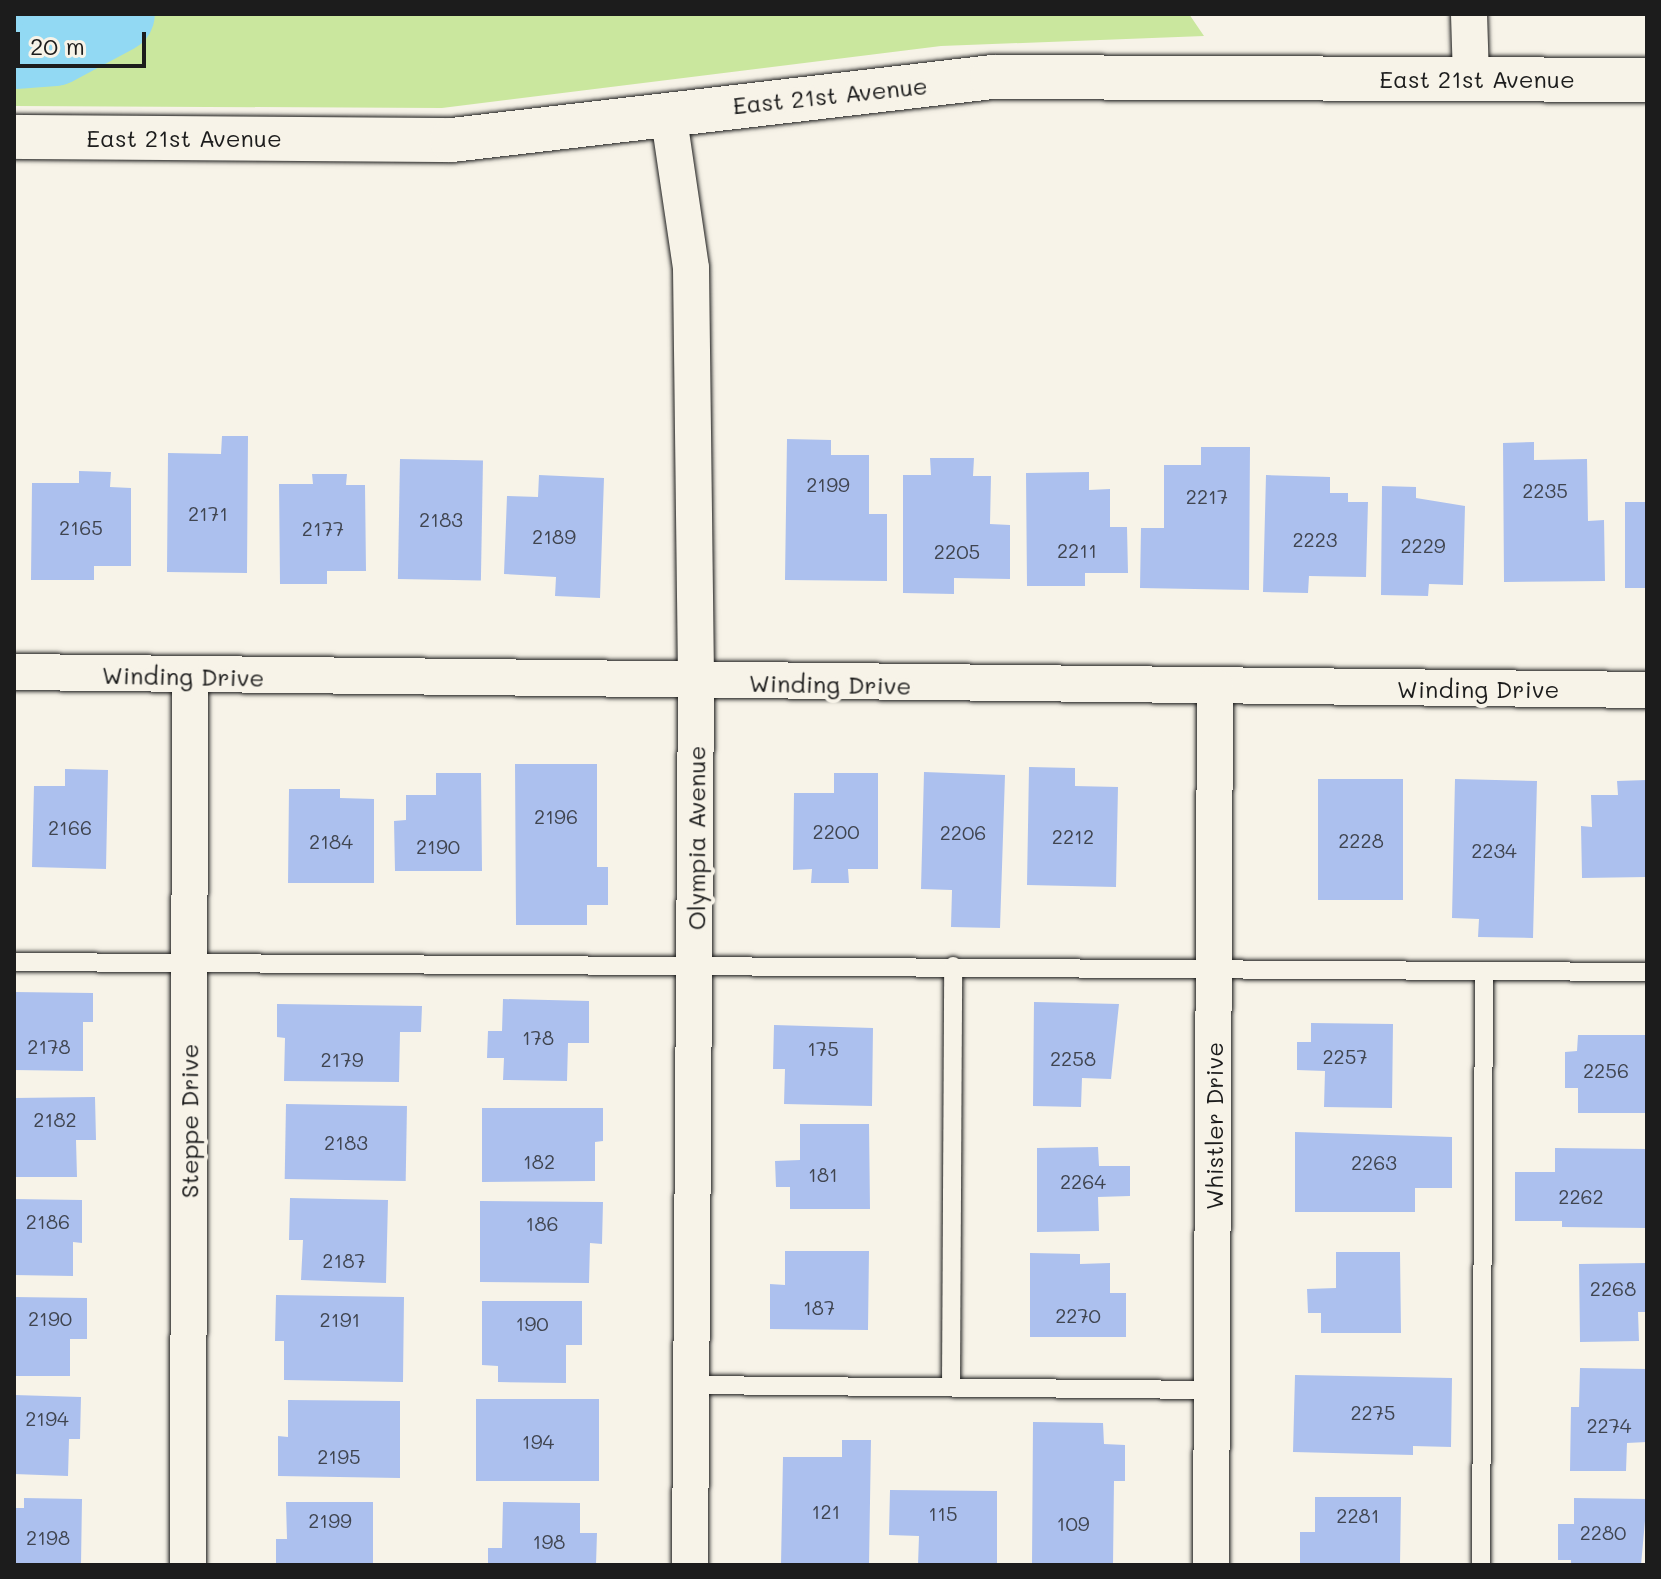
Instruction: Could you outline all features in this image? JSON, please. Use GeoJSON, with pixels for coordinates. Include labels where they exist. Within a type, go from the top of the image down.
{"type":"FeatureCollection","features":[{"type":"Feature","properties":{"kind":"street"},"geometry":{"type":"LineString","coordinates":[[1469,14],[1471,79]]}},
{"type":"Feature","properties":{"kind":"street","name":"East 21st Avenue"},"geometry":{"type":"LineString","coordinates":[[14,137],[452,140],[668,112],[992,77],[1647,80]]}},
{"type":"Feature","properties":{"kind":"street","name":"Olympia Avenue"},"geometry":{"type":"LineString","coordinates":[[668,112],[691,268],[696,964],[690,1565]]}},
{"type":"Feature","properties":{"kind":"street","name":"Winding Drive"},"geometry":{"type":"LineString","coordinates":[[14,672],[190,677],[1647,690]]}},
{"type":"Feature","properties":{"kind":"street","name":"Steppe Drive"},"geometry":{"type":"LineString","coordinates":[[188,1565],[190,677]]}},
{"type":"Feature","properties":{"kind":"street","name":"Whistler Drive"},"geometry":{"type":"LineString","coordinates":[[1211,1565],[1215,687]]}},
{"type":"Feature","properties":{"kind":"lane"},"geometry":{"type":"LineString","coordinates":[[14,962],[1647,972]]}},
{"type":"Feature","properties":{"kind":"lane"},"geometry":{"type":"LineString","coordinates":[[951,1387],[953,966]]}},
{"type":"Feature","properties":{"kind":"lane"},"geometry":{"type":"LineString","coordinates":[[1481,1565],[1484,972]]}},
{"type":"Feature","properties":{"kind":"lane"},"geometry":{"type":"LineString","coordinates":[[691,1385],[1213,1390]]}},
{"type":"Feature","properties":{"kind":"green space"},"geometry":{"type":"Polygon","coordinates":[[[14,14],[1189,14],[1204,36],[941,46],[442,108],[14,106],[14,14]]]}},
{"type":"Feature","properties":{"kind":"building"},"geometry":{"type":"Polygon","coordinates":[[[222,436],[248,436],[247,573],[167,572],[168,453],[221,454],[222,436]]]}},
{"type":"Feature","properties":{"kind":"building"},"geometry":{"type":"Polygon","coordinates":[[[787,439],[831,440],[831,455],[869,455],[869,514],[887,514],[887,581],[785,580],[787,439]]]}},
{"type":"Feature","properties":{"kind":"building"},"geometry":{"type":"Polygon","coordinates":[[[1534,442],[1534,460],[1587,459],[1588,521],[1604,520],[1605,581],[1504,582],[1503,443],[1534,442]]]}},
{"type":"Feature","properties":{"kind":"building"},"geometry":{"type":"Polygon","coordinates":[[[1201,447],[1250,447],[1249,590],[1140,588],[1141,528],[1164,528],[1164,465],[1201,465],[1201,447]]]}},
{"type":"Feature","properties":{"kind":"building"},"geometry":{"type":"Polygon","coordinates":[[[930,458],[974,458],[973,476],[991,476],[990,524],[1010,525],[1010,579],[954,578],[954,594],[903,593],[903,475],[931,475],[930,458]]]}},
{"type":"Feature","properties":{"kind":"building"},"geometry":{"type":"Polygon","coordinates":[[[400,459],[483,460],[481,580],[398,579],[400,459]]]}},
{"type":"Feature","properties":{"kind":"building"},"geometry":{"type":"Polygon","coordinates":[[[79,471],[111,472],[110,487],[131,488],[131,566],[94,566],[94,580],[31,580],[32,483],[79,483],[79,471]]]}},
{"type":"Feature","properties":{"kind":"building"},"geometry":{"type":"Polygon","coordinates":[[[1089,472],[1089,490],[1110,489],[1110,527],[1127,527],[1128,573],[1085,573],[1085,586],[1027,586],[1026,473],[1089,472]]]}},
{"type":"Feature","properties":{"kind":"building"},"geometry":{"type":"Polygon","coordinates":[[[312,474],[347,474],[346,485],[365,485],[366,571],[327,571],[327,584],[280,584],[279,484],[313,484],[312,474]]]}},
{"type":"Feature","properties":{"kind":"building"},"geometry":{"type":"Polygon","coordinates":[[[539,475],[604,478],[600,598],[555,596],[556,577],[504,574],[507,496],[538,497],[539,475]]]}},
{"type":"Feature","properties":{"kind":"building"},"geometry":{"type":"Polygon","coordinates":[[[1266,475],[1330,477],[1330,493],[1348,493],[1348,502],[1368,502],[1366,577],[1309,576],[1308,593],[1263,592],[1266,475]]]}},
{"type":"Feature","properties":{"kind":"building"},"geometry":{"type":"Polygon","coordinates":[[[1382,486],[1416,487],[1416,498],[1465,506],[1463,585],[1429,584],[1428,596],[1381,595],[1382,486]]]}},
{"type":"Feature","properties":{"kind":"building"},"geometry":{"type":"Polygon","coordinates":[[[1625,502],[1647,502],[1647,588],[1625,588],[1625,502]]]}},
{"type":"Feature","properties":{"kind":"building"},"geometry":{"type":"Polygon","coordinates":[[[515,764],[597,764],[597,867],[608,867],[608,905],[587,905],[587,925],[516,925],[515,764]]]}},
{"type":"Feature","properties":{"kind":"building"},"geometry":{"type":"Polygon","coordinates":[[[1029,767],[1075,768],[1075,786],[1118,787],[1116,887],[1027,885],[1029,767]]]}},
{"type":"Feature","properties":{"kind":"building"},"geometry":{"type":"Polygon","coordinates":[[[65,769],[108,770],[106,869],[32,867],[34,786],[65,786],[65,769]]]}},
{"type":"Feature","properties":{"kind":"building"},"geometry":{"type":"Polygon","coordinates":[[[924,772],[1005,775],[1000,928],[951,927],[952,890],[921,889],[924,772]]]}},
{"type":"Feature","properties":{"kind":"building"},"geometry":{"type":"Polygon","coordinates":[[[436,773],[481,773],[482,871],[395,871],[394,821],[406,820],[406,795],[436,795],[436,773]]]}},
{"type":"Feature","properties":{"kind":"building"},"geometry":{"type":"Polygon","coordinates":[[[834,773],[878,773],[878,869],[848,869],[849,883],[811,883],[812,869],[793,870],[794,793],[834,793],[834,773]]]}},
{"type":"Feature","properties":{"kind":"building"},"geometry":{"type":"Polygon","coordinates":[[[1318,779],[1403,779],[1403,900],[1318,900],[1318,779]]]}},
{"type":"Feature","properties":{"kind":"building"},"geometry":{"type":"Polygon","coordinates":[[[1455,779],[1537,781],[1533,938],[1478,937],[1479,919],[1452,918],[1455,779]]]}},
{"type":"Feature","properties":{"kind":"building"},"geometry":{"type":"Polygon","coordinates":[[[1647,780],[1647,877],[1582,878],[1581,826],[1592,827],[1591,795],[1618,795],[1617,781],[1647,780]]]}},
{"type":"Feature","properties":{"kind":"building"},"geometry":{"type":"Polygon","coordinates":[[[289,789],[340,789],[340,798],[374,799],[374,883],[288,883],[289,789]]]}},
{"type":"Feature","properties":{"kind":"building"},"geometry":{"type":"Polygon","coordinates":[[[14,992],[93,993],[93,1022],[83,1022],[83,1071],[14,1070],[14,992]]]}},
{"type":"Feature","properties":{"kind":"building"},"geometry":{"type":"Polygon","coordinates":[[[503,999],[589,1001],[589,1043],[568,1043],[567,1081],[503,1080],[504,1058],[487,1058],[488,1031],[502,1031],[503,999]]]}},
{"type":"Feature","properties":{"kind":"building"},"geometry":{"type":"Polygon","coordinates":[[[1034,1002],[1119,1004],[1111,1079],[1082,1078],[1081,1107],[1033,1106],[1034,1002]]]}},
{"type":"Feature","properties":{"kind":"building"},"geometry":{"type":"Polygon","coordinates":[[[277,1004],[422,1006],[421,1032],[400,1032],[399,1082],[284,1081],[285,1038],[277,1037],[277,1004]]]}},
{"type":"Feature","properties":{"kind":"building"},"geometry":{"type":"Polygon","coordinates":[[[1311,1023],[1393,1024],[1392,1108],[1324,1107],[1325,1071],[1297,1070],[1297,1042],[1311,1042],[1311,1023]]]}},
{"type":"Feature","properties":{"kind":"building"},"geometry":{"type":"Polygon","coordinates":[[[774,1025],[873,1028],[872,1106],[784,1104],[785,1069],[773,1069],[774,1025]]]}},
{"type":"Feature","properties":{"kind":"building"},"geometry":{"type":"Polygon","coordinates":[[[1578,1035],[1647,1035],[1647,1113],[1578,1113],[1578,1088],[1565,1088],[1565,1052],[1577,1051],[1578,1035]]]}},
{"type":"Feature","properties":{"kind":"building"},"geometry":{"type":"Polygon","coordinates":[[[95,1097],[96,1140],[76,1140],[77,1177],[14,1177],[14,1098],[95,1097]]]}},
{"type":"Feature","properties":{"kind":"building"},"geometry":{"type":"Polygon","coordinates":[[[286,1104],[407,1106],[406,1181],[285,1179],[286,1104]]]}},
{"type":"Feature","properties":{"kind":"building"},"geometry":{"type":"Polygon","coordinates":[[[482,1108],[603,1108],[603,1141],[595,1142],[595,1181],[482,1182],[482,1108]]]}},
{"type":"Feature","properties":{"kind":"building"},"geometry":{"type":"Polygon","coordinates":[[[800,1124],[869,1124],[870,1209],[790,1209],[790,1187],[776,1187],[775,1161],[800,1160],[800,1124]]]}},
{"type":"Feature","properties":{"kind":"building"},"geometry":{"type":"Polygon","coordinates":[[[1295,1132],[1452,1137],[1452,1188],[1415,1188],[1415,1212],[1295,1212],[1295,1132]]]}},
{"type":"Feature","properties":{"kind":"building"},"geometry":{"type":"Polygon","coordinates":[[[1098,1147],[1099,1166],[1130,1166],[1130,1196],[1098,1197],[1099,1231],[1037,1232],[1037,1148],[1098,1147]]]}},
{"type":"Feature","properties":{"kind":"building"},"geometry":{"type":"Polygon","coordinates":[[[1555,1148],[1647,1149],[1647,1228],[1562,1227],[1562,1221],[1515,1221],[1515,1172],[1555,1172],[1555,1148]]]}},
{"type":"Feature","properties":{"kind":"building"},"geometry":{"type":"Polygon","coordinates":[[[290,1198],[388,1200],[386,1283],[301,1280],[303,1240],[289,1240],[290,1198]]]}},
{"type":"Feature","properties":{"kind":"building"},"geometry":{"type":"Polygon","coordinates":[[[14,1199],[82,1200],[82,1243],[73,1242],[73,1276],[14,1275],[14,1199]]]}},
{"type":"Feature","properties":{"kind":"building"},"geometry":{"type":"Polygon","coordinates":[[[480,1201],[603,1202],[602,1244],[590,1243],[589,1283],[480,1282],[480,1201]]]}},
{"type":"Feature","properties":{"kind":"building"},"geometry":{"type":"Polygon","coordinates":[[[785,1251],[869,1251],[868,1330],[770,1329],[770,1284],[785,1285],[785,1251]]]}},
{"type":"Feature","properties":{"kind":"building"},"geometry":{"type":"Polygon","coordinates":[[[1336,1252],[1400,1252],[1401,1333],[1321,1333],[1321,1313],[1308,1313],[1307,1289],[1336,1288],[1336,1252]]]}},
{"type":"Feature","properties":{"kind":"building"},"geometry":{"type":"Polygon","coordinates":[[[1030,1253],[1080,1254],[1080,1264],[1110,1263],[1110,1293],[1126,1293],[1126,1337],[1030,1337],[1030,1253]]]}},
{"type":"Feature","properties":{"kind":"building"},"geometry":{"type":"Polygon","coordinates":[[[1647,1263],[1647,1312],[1638,1312],[1639,1341],[1580,1342],[1579,1264],[1647,1263]]]}},
{"type":"Feature","properties":{"kind":"building"},"geometry":{"type":"Polygon","coordinates":[[[276,1295],[404,1297],[403,1382],[284,1380],[284,1341],[275,1341],[276,1295]]]}},
{"type":"Feature","properties":{"kind":"building"},"geometry":{"type":"Polygon","coordinates":[[[14,1297],[87,1298],[87,1339],[70,1339],[70,1376],[14,1376],[14,1297]]]}},
{"type":"Feature","properties":{"kind":"building"},"geometry":{"type":"Polygon","coordinates":[[[482,1301],[582,1301],[582,1345],[566,1345],[566,1383],[498,1382],[498,1366],[482,1365],[482,1301]]]}},
{"type":"Feature","properties":{"kind":"building"},"geometry":{"type":"Polygon","coordinates":[[[1580,1368],[1647,1369],[1647,1442],[1627,1443],[1626,1471],[1570,1471],[1571,1407],[1579,1407],[1580,1368]]]}},
{"type":"Feature","properties":{"kind":"building"},"geometry":{"type":"Polygon","coordinates":[[[1295,1375],[1452,1378],[1451,1447],[1413,1446],[1413,1455],[1293,1452],[1295,1375]]]}},
{"type":"Feature","properties":{"kind":"building"},"geometry":{"type":"Polygon","coordinates":[[[14,1395],[81,1397],[80,1439],[69,1439],[68,1476],[14,1474],[14,1395]]]}},
{"type":"Feature","properties":{"kind":"building"},"geometry":{"type":"Polygon","coordinates":[[[476,1399],[599,1399],[599,1481],[476,1481],[476,1399]]]}},
{"type":"Feature","properties":{"kind":"building"},"geometry":{"type":"Polygon","coordinates":[[[288,1400],[400,1401],[400,1478],[278,1476],[278,1436],[288,1437],[288,1400]]]}},
{"type":"Feature","properties":{"kind":"building"},"geometry":{"type":"Polygon","coordinates":[[[1033,1422],[1103,1423],[1104,1444],[1125,1445],[1125,1481],[1114,1481],[1113,1565],[1032,1565],[1033,1422]]]}},
{"type":"Feature","properties":{"kind":"building"},"geometry":{"type":"Polygon","coordinates":[[[842,1440],[871,1440],[869,1565],[781,1565],[783,1457],[842,1457],[842,1440]]]}},
{"type":"Feature","properties":{"kind":"building"},"geometry":{"type":"Polygon","coordinates":[[[890,1490],[997,1491],[997,1565],[918,1565],[919,1536],[889,1535],[890,1490]]]}},
{"type":"Feature","properties":{"kind":"building"},"geometry":{"type":"Polygon","coordinates":[[[1315,1497],[1401,1497],[1400,1565],[1300,1565],[1300,1532],[1315,1532],[1315,1497]]]}},
{"type":"Feature","properties":{"kind":"building"},"geometry":{"type":"Polygon","coordinates":[[[24,1498],[82,1499],[81,1565],[14,1565],[14,1508],[24,1508],[24,1498]]]}},
{"type":"Feature","properties":{"kind":"building"},"geometry":{"type":"Polygon","coordinates":[[[1574,1498],[1647,1499],[1641,1565],[1571,1565],[1571,1560],[1558,1560],[1558,1524],[1574,1524],[1574,1498]]]}},
{"type":"Feature","properties":{"kind":"building"},"geometry":{"type":"Polygon","coordinates":[[[286,1502],[373,1502],[373,1565],[276,1565],[276,1539],[287,1539],[286,1502]]]}},
{"type":"Feature","properties":{"kind":"building"},"geometry":{"type":"Polygon","coordinates":[[[503,1502],[580,1503],[580,1533],[597,1533],[596,1565],[488,1565],[488,1548],[502,1548],[503,1502]]]}},
{"type":"Feature","properties":{"kind":"waterway"},"geometry":{"type":"LineString","coordinates":[[14,50],[54,47],[116,14]]}}]}
